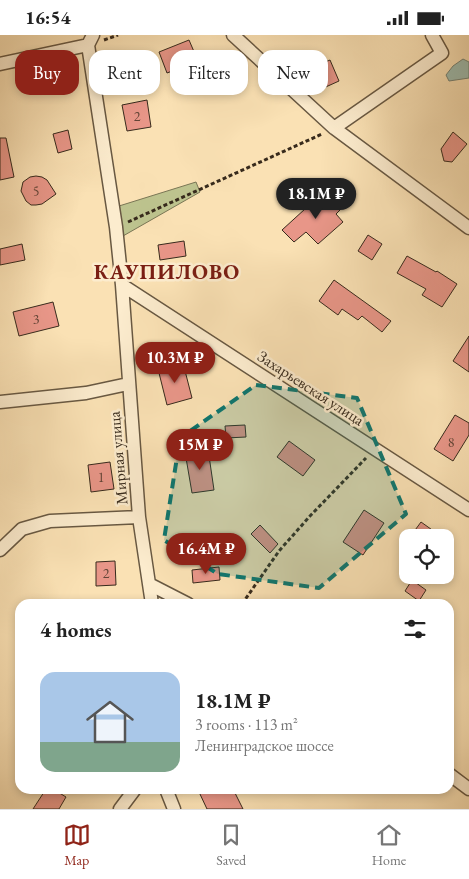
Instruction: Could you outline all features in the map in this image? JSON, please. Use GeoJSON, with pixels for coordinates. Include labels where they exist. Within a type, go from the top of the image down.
{"type":"FeatureCollection","features":[{"type":"Feature","properties":{"kind":"street"},"geometry":{"type":"LineString","coordinates":[[232,35],[334,128],[469,228]]}},
{"type":"Feature","properties":{"kind":"street"},"geometry":{"type":"LineString","coordinates":[[334,128],[442,53],[432,35]]}},
{"type":"Feature","properties":{"kind":"street"},"geometry":{"type":"LineString","coordinates":[[0,64],[90,40],[116,227],[122,285]]}},
{"type":"Feature","properties":{"kind":"street","name":"Мирная улица"},"geometry":{"type":"LineString","coordinates":[[122,285],[139,517],[151,599]]}},
{"type":"Feature","properties":{"kind":"street","name":"Захарьевская улица"},"geometry":{"type":"LineString","coordinates":[[122,285],[469,510]]}},
{"type":"Feature","properties":{"kind":"street"},"geometry":{"type":"LineString","coordinates":[[0,402],[86,393],[128,384]]}},
{"type":"Feature","properties":{"kind":"street"},"geometry":{"type":"LineString","coordinates":[[0,550],[22,529],[50,521],[139,517]]}},
{"type":"Feature","properties":{"kind":"street"},"geometry":{"type":"LineString","coordinates":[[149,585],[178,599]]}},
{"type":"Feature","properties":{"kind":"street"},"geometry":{"type":"LineString","coordinates":[[454,778],[469,789]]}},
{"type":"Feature","properties":{"kind":"street"},"geometry":{"type":"LineString","coordinates":[[120,809],[131,794]]}},
{"type":"Feature","properties":{"kind":"street"},"geometry":{"type":"LineString","coordinates":[[168,794],[174,809]]}},
{"type":"Feature","properties":{"kind":"path"},"geometry":{"type":"LineString","coordinates":[[116,227],[334,128]]}},
{"type":"Feature","properties":{"kind":"path"},"geometry":{"type":"LineString","coordinates":[[245,599],[279,551],[375,449]]}},
{"type":"Feature","properties":{"kind":"highlighted area"},"geometry":{"type":"Polygon","coordinates":[[[256,385],[357,398],[406,514],[319,588],[218,574],[164,540],[180,438],[256,385]]]}},
{"type":"Feature","properties":{"kind":"green space"},"geometry":{"type":"Polygon","coordinates":[[[196,182],[200,192],[123,236],[119,206],[196,182]]]}},
{"type":"Feature","properties":{"kind":"shaded area"},"geometry":{"type":"Polygon","coordinates":[[[463,59],[469,62],[469,78],[449,81],[446,75],[453,66],[463,59]]]}},
{"type":"Feature","properties":{"kind":"building"},"geometry":{"type":"Polygon","coordinates":[[[189,40],[193,50],[170,50],[170,72],[167,73],[160,52],[189,40]]]}},
{"type":"Feature","properties":{"kind":"building"},"geometry":{"type":"Polygon","coordinates":[[[330,60],[339,81],[328,86],[328,61],[330,60]]]}},
{"type":"Feature","properties":{"kind":"building"},"geometry":{"type":"Polygon","coordinates":[[[147,100],[151,127],[127,131],[122,105],[147,100]]]}},
{"type":"Feature","properties":{"kind":"building"},"geometry":{"type":"Polygon","coordinates":[[[68,130],[72,149],[58,153],[53,134],[68,130]]]}},
{"type":"Feature","properties":{"kind":"building"},"geometry":{"type":"Polygon","coordinates":[[[453,132],[467,144],[452,162],[444,161],[441,149],[453,132]]]}},
{"type":"Feature","properties":{"kind":"building"},"geometry":{"type":"Polygon","coordinates":[[[0,138],[6,138],[14,177],[0,180],[0,138]]]}},
{"type":"Feature","properties":{"kind":"building"},"geometry":{"type":"Polygon","coordinates":[[[36,176],[47,180],[56,194],[42,204],[31,205],[26,201],[21,191],[23,182],[30,177],[36,176]]]}},
{"type":"Feature","properties":{"kind":"building"},"geometry":{"type":"Polygon","coordinates":[[[331,194],[343,207],[336,214],[343,222],[318,244],[306,232],[294,242],[282,230],[317,198],[322,202],[331,194]]]}},
{"type":"Feature","properties":{"kind":"building"},"geometry":{"type":"Polygon","coordinates":[[[368,235],[382,244],[372,260],[358,251],[368,235]]]}},
{"type":"Feature","properties":{"kind":"building"},"geometry":{"type":"Polygon","coordinates":[[[184,241],[186,256],[160,260],[158,245],[184,241]]]}},
{"type":"Feature","properties":{"kind":"building"},"geometry":{"type":"Polygon","coordinates":[[[22,244],[25,260],[0,265],[0,249],[22,244]]]}},
{"type":"Feature","properties":{"kind":"building"},"geometry":{"type":"Polygon","coordinates":[[[407,256],[437,271],[457,284],[442,307],[422,295],[426,289],[397,273],[407,256]]]}},
{"type":"Feature","properties":{"kind":"building"},"geometry":{"type":"Polygon","coordinates":[[[334,280],[391,321],[382,332],[362,316],[358,320],[342,309],[338,315],[319,301],[334,280]]]}},
{"type":"Feature","properties":{"kind":"building"},"geometry":{"type":"Polygon","coordinates":[[[53,302],[59,326],[19,336],[13,312],[53,302]]]}},
{"type":"Feature","properties":{"kind":"building"},"geometry":{"type":"Polygon","coordinates":[[[469,336],[469,372],[453,361],[469,336]]]}},
{"type":"Feature","properties":{"kind":"building"},"geometry":{"type":"Polygon","coordinates":[[[183,363],[192,398],[167,405],[158,369],[183,363]]]}},
{"type":"Feature","properties":{"kind":"building"},"geometry":{"type":"Polygon","coordinates":[[[455,415],[469,423],[469,435],[453,461],[434,449],[455,415]]]}},
{"type":"Feature","properties":{"kind":"building"},"geometry":{"type":"Polygon","coordinates":[[[245,425],[246,437],[226,438],[225,426],[245,425]]]}},
{"type":"Feature","properties":{"kind":"building"},"geometry":{"type":"Polygon","coordinates":[[[289,441],[315,460],[303,476],[277,457],[289,441]]]}},
{"type":"Feature","properties":{"kind":"building"},"geometry":{"type":"Polygon","coordinates":[[[208,449],[214,490],[192,493],[185,452],[208,449]]]}},
{"type":"Feature","properties":{"kind":"building"},"geometry":{"type":"Polygon","coordinates":[[[110,462],[114,489],[91,492],[88,465],[110,462]]]}},
{"type":"Feature","properties":{"kind":"building"},"geometry":{"type":"Polygon","coordinates":[[[364,510],[384,523],[363,555],[343,542],[364,510]]]}},
{"type":"Feature","properties":{"kind":"building"},"geometry":{"type":"Polygon","coordinates":[[[421,522],[431,529],[416,529],[421,522]]]}},
{"type":"Feature","properties":{"kind":"building"},"geometry":{"type":"Polygon","coordinates":[[[260,525],[278,544],[270,553],[251,534],[260,525]]]}},
{"type":"Feature","properties":{"kind":"building"},"geometry":{"type":"Polygon","coordinates":[[[115,561],[116,585],[96,586],[96,562],[115,561]]]}},
{"type":"Feature","properties":{"kind":"building"},"geometry":{"type":"Polygon","coordinates":[[[219,567],[220,580],[193,583],[192,570],[219,567]]]}},
{"type":"Feature","properties":{"kind":"building"},"geometry":{"type":"Polygon","coordinates":[[[409,584],[418,584],[426,590],[420,599],[416,599],[405,591],[409,584]]]}},
{"type":"Feature","properties":{"kind":"building"},"geometry":{"type":"Polygon","coordinates":[[[43,794],[61,794],[66,797],[59,809],[33,809],[43,794]]]}},
{"type":"Feature","properties":{"kind":"building"},"geometry":{"type":"Polygon","coordinates":[[[200,794],[236,794],[243,809],[207,809],[200,794]]]}},
{"type":"Feature","properties":{"kind":"district","name":"КАУПИЛОВО"},"geometry":{"type":"Point","coordinates":[167,271]}}]}
